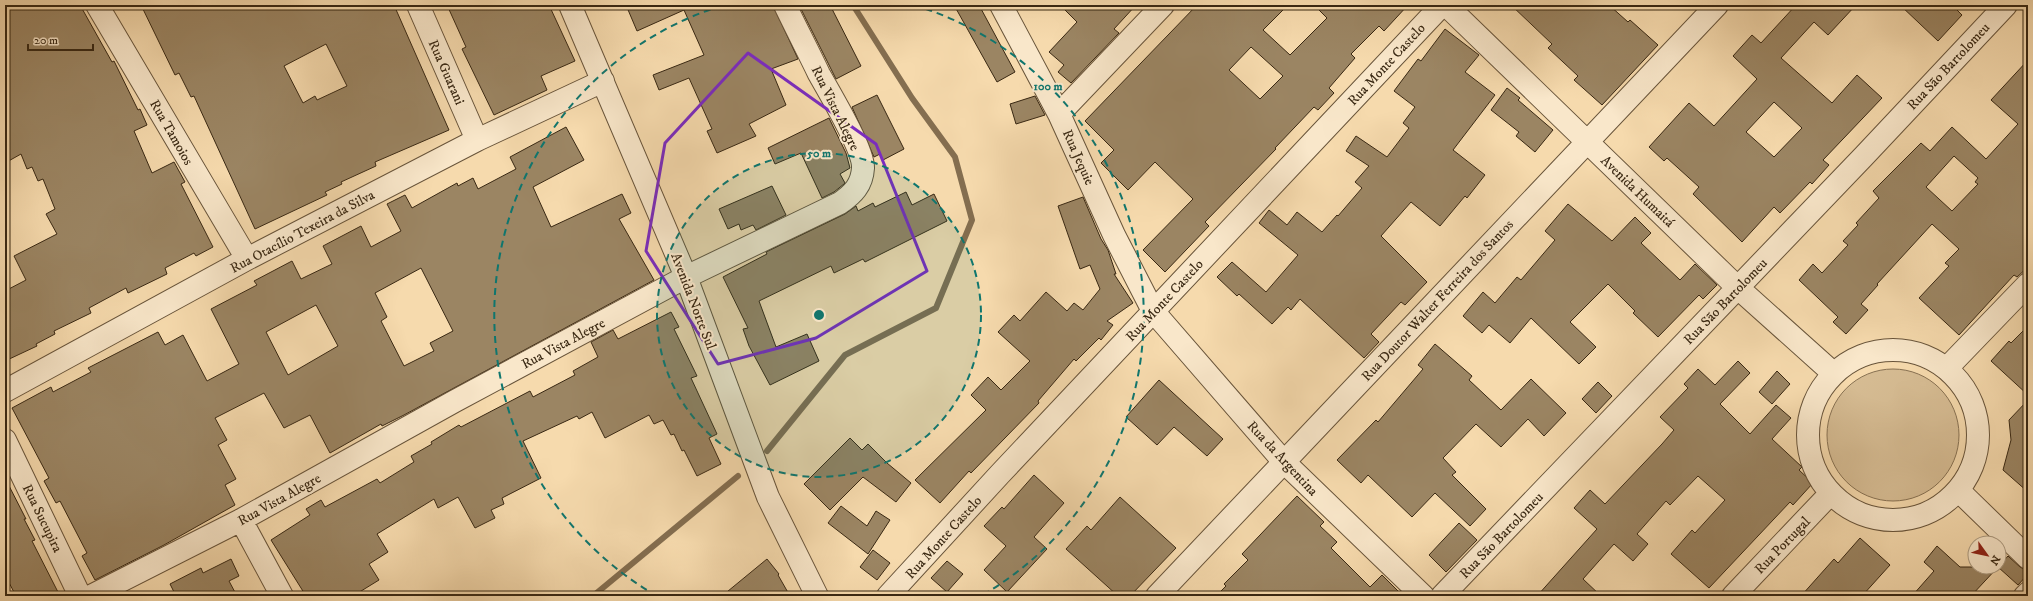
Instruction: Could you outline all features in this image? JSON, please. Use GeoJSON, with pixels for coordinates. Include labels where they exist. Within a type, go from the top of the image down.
{"type":"FeatureCollection","features":[{"type":"Feature","properties":{"kind":"street","name":"Rua Tamoios"},"geometry":{"type":"LineString","coordinates":[[98,5],[247,259]]}},
{"type":"Feature","properties":{"kind":"street","name":"Rua Guarani"},"geometry":{"type":"LineString","coordinates":[[418,5],[477,140]]}},
{"type":"Feature","properties":{"kind":"street","name":"Avenida Norte Sul"},"geometry":{"type":"LineString","coordinates":[[570,5],[686,277],[768,497],[817,596]]}},
{"type":"Feature","properties":{"kind":"street","name":"Rua Vista Alegre"},"geometry":{"type":"LineString","coordinates":[[91,596],[241,520],[455,401],[686,277],[840,203],[856,189],[861,179],[863,167],[861,158],[845,121],[785,5]]}},
{"type":"Feature","properties":{"kind":"street","name":"Rua Jequie"},"geometry":{"type":"LineString","coordinates":[[1001,5],[1059,114],[1114,235],[1154,311]]}},
{"type":"Feature","properties":{"kind":"street"},"geometry":{"type":"LineString","coordinates":[[1059,114],[1163,5]]}},
{"type":"Feature","properties":{"kind":"street","name":"Rua Monte Castelo"},"geometry":{"type":"LineString","coordinates":[[888,596],[1442,5]]}},
{"type":"Feature","properties":{"kind":"street","name":"Avenida Humaitá"},"geometry":{"type":"LineString","coordinates":[[1446,5],[1737,287],[1833,373]]}},
{"type":"Feature","properties":{"kind":"street","name":"Rua Doutor Walter Ferreira dos Santos"},"geometry":{"type":"LineString","coordinates":[[1157,596],[1586,141],[1717,5]]}},
{"type":"Feature","properties":{"kind":"street","name":"Rua São Bartolomeu"},"geometry":{"type":"LineString","coordinates":[[1442,596],[2006,5]]}},
{"type":"Feature","properties":{"kind":"street","name":"Rua Otacílio Texeira da Silva"},"geometry":{"type":"LineString","coordinates":[[5,391],[247,259],[477,140],[603,81]]}},
{"type":"Feature","properties":{"kind":"street"},"geometry":{"type":"LineString","coordinates":[[1948,368],[2028,284]]}},
{"type":"Feature","properties":{"kind":"street","name":"Rua da Argentina"},"geometry":{"type":"LineString","coordinates":[[1154,311],[1284,462],[1423,596]]}},
{"type":"Feature","properties":{"kind":"street"},"geometry":{"type":"LineString","coordinates":[[1902,349],[1926,355],[1948,368],[1966,388],[1976,413],[1979,440],[1973,466],[1958,490],[1941,506],[1919,517],[1895,521],[1872,518],[1849,509],[1830,494],[1818,476],[1809,455],[1807,433],[1810,411],[1819,390],[1833,373],[1853,358],[1877,350],[1902,349]]}},
{"type":"Feature","properties":{"kind":"street","name":"Rua Sucupira"},"geometry":{"type":"LineString","coordinates":[[5,440],[80,596]]}},
{"type":"Feature","properties":{"kind":"street"},"geometry":{"type":"LineString","coordinates":[[1958,490],[2028,558]]}},
{"type":"Feature","properties":{"kind":"street","name":"Rua Portugal"},"geometry":{"type":"LineString","coordinates":[[1733,596],[1830,494]]}},
{"type":"Feature","properties":{"kind":"street"},"geometry":{"type":"LineString","coordinates":[[241,520],[282,596]]}},
{"type":"Feature","properties":{"kind":"street"},"geometry":{"type":"LineString","coordinates":[[2025,596],[2028,593]]}},
{"type":"Feature","properties":{"kind":"highlighted area"},"geometry":{"type":"Polygon","coordinates":[[[748,53],[876,144],[927,271],[816,338],[718,364],[646,251],[665,143],[748,53]]]}},
{"type":"Feature","properties":{"kind":"shaded area"},"geometry":{"type":"Polygon","coordinates":[[[1899,369],[1918,374],[1930,380],[1940,388],[1948,398],[1954,410],[1958,422],[1958,448],[1954,460],[1948,472],[1940,482],[1930,490],[1918,496],[1906,500],[1887,501],[1868,496],[1856,490],[1846,482],[1838,472],[1832,460],[1828,448],[1827,429],[1832,410],[1838,398],[1846,388],[1856,380],[1868,374],[1880,370],[1899,369]]]}},
{"type":"Feature","properties":{"kind":"building"},"geometry":{"type":"Polygon","coordinates":[[[5,5],[80,5],[112,62],[114,61],[147,125],[134,131],[152,173],[174,162],[185,182],[181,184],[213,247],[196,256],[194,253],[165,268],[167,274],[128,293],[126,288],[89,308],[91,313],[54,331],[55,334],[36,344],[37,346],[5,361],[5,291],[26,280],[14,256],[57,234],[46,214],[55,209],[43,179],[38,181],[32,167],[27,169],[21,154],[5,163],[5,5]]]}},
{"type":"Feature","properties":{"kind":"building"},"geometry":{"type":"Polygon","coordinates":[[[141,5],[394,5],[449,130],[375,162],[376,166],[341,182],[342,184],[325,192],[327,195],[255,229],[194,96],[191,97],[179,73],[175,75],[141,5]],[[326,44],[284,66],[303,103],[315,96],[317,100],[347,86],[326,44]]]}},
{"type":"Feature","properties":{"kind":"building"},"geometry":{"type":"Polygon","coordinates":[[[447,5],[549,5],[575,61],[541,76],[547,90],[494,115],[462,49],[466,47],[447,5]]]}},
{"type":"Feature","properties":{"kind":"building"},"geometry":{"type":"Polygon","coordinates":[[[626,5],[773,5],[798,59],[771,69],[786,105],[749,124],[756,136],[717,153],[707,131],[712,129],[689,78],[659,90],[653,75],[704,55],[684,10],[637,31],[626,5]]]}},
{"type":"Feature","properties":{"kind":"building"},"geometry":{"type":"Polygon","coordinates":[[[799,5],[830,5],[861,66],[836,79],[799,5]]]}},
{"type":"Feature","properties":{"kind":"building"},"geometry":{"type":"Polygon","coordinates":[[[954,5],[979,5],[1015,72],[997,82],[954,5]]]}},
{"type":"Feature","properties":{"kind":"building"},"geometry":{"type":"Polygon","coordinates":[[[1060,5],[1136,5],[1114,29],[1119,33],[1071,83],[1058,72],[1064,65],[1049,52],[1077,22],[1060,5]]]}},
{"type":"Feature","properties":{"kind":"building"},"geometry":{"type":"Polygon","coordinates":[[[1197,5],[1288,5],[1263,30],[1290,55],[1327,18],[1314,5],[1408,5],[1384,31],[1379,26],[1351,54],[1355,58],[1329,88],[1334,93],[1318,110],[1314,107],[1275,148],[1276,149],[1205,222],[1209,226],[1165,272],[1143,250],[1193,199],[1155,162],[1128,190],[1101,163],[1114,150],[1085,121],[1197,5]],[[1251,47],[1229,70],[1260,99],[1283,76],[1251,47]]]}},
{"type":"Feature","properties":{"kind":"building"},"geometry":{"type":"Polygon","coordinates":[[[1511,5],[1609,5],[1628,22],[1630,20],[1658,45],[1602,105],[1574,80],[1578,76],[1548,48],[1552,44],[1511,5]]]}},
{"type":"Feature","properties":{"kind":"building"},"geometry":{"type":"Polygon","coordinates":[[[1796,5],[1856,5],[1828,35],[1814,22],[1781,58],[1832,103],[1857,75],[1882,98],[1823,160],[1829,165],[1812,184],[1810,182],[1780,213],[1774,207],[1742,242],[1693,194],[1699,187],[1667,158],[1664,161],[1649,147],[1689,103],[1714,126],[1757,79],[1733,56],[1752,35],[1761,43],[1796,5]],[[1774,102],[1746,132],[1774,157],[1802,128],[1774,102]]]}},
{"type":"Feature","properties":{"kind":"building"},"geometry":{"type":"Polygon","coordinates":[[[1900,5],[1952,5],[1962,15],[1938,41],[1900,5]]]}},
{"type":"Feature","properties":{"kind":"building"},"geometry":{"type":"Polygon","coordinates":[[[1445,29],[1479,55],[1465,72],[1495,95],[1453,150],[1485,175],[1467,198],[1465,196],[1440,226],[1411,202],[1381,236],[1427,282],[1405,305],[1401,302],[1371,334],[1379,342],[1364,358],[1300,299],[1291,310],[1288,307],[1272,324],[1239,294],[1237,296],[1217,277],[1232,262],[1266,292],[1298,255],[1259,223],[1269,210],[1287,225],[1297,212],[1322,232],[1337,215],[1338,216],[1362,188],[1355,182],[1369,166],[1346,151],[1356,136],[1387,157],[1409,128],[1403,123],[1415,107],[1394,91],[1418,59],[1421,61],[1445,29]]]}},
{"type":"Feature","properties":{"kind":"building"},"geometry":{"type":"Polygon","coordinates":[[[2028,60],[2028,267],[2017,277],[2014,275],[1959,335],[1919,298],[1949,266],[1945,263],[1959,249],[1932,224],[1877,284],[1878,285],[1861,304],[1868,310],[1846,334],[1833,322],[1838,317],[1799,280],[1813,264],[1822,273],[1848,245],[1843,241],[1858,225],[1856,223],[1879,198],[1873,191],[1921,143],[1930,151],[1952,127],[1986,159],[2018,124],[1991,100],[2028,60]],[[1954,156],[1926,187],[1952,211],[1978,184],[1975,182],[1978,178],[1954,156]]]}},
{"type":"Feature","properties":{"kind":"building"},"geometry":{"type":"Polygon","coordinates":[[[1507,88],[1520,98],[1518,100],[1553,130],[1535,152],[1516,136],[1519,132],[1491,110],[1507,88]]]}},
{"type":"Feature","properties":{"kind":"building"},"geometry":{"type":"Polygon","coordinates":[[[877,95],[904,149],[883,160],[880,154],[874,157],[852,107],[877,95]]]}},
{"type":"Feature","properties":{"kind":"building"},"geometry":{"type":"Polygon","coordinates":[[[1035,96],[1045,115],[1016,124],[1010,104],[1035,96]]]}},
{"type":"Feature","properties":{"kind":"building"},"geometry":{"type":"Polygon","coordinates":[[[829,118],[846,153],[850,168],[840,174],[845,183],[834,192],[822,198],[801,153],[775,164],[768,148],[829,118]]]}},
{"type":"Feature","properties":{"kind":"building"},"geometry":{"type":"Polygon","coordinates":[[[566,127],[584,160],[533,187],[551,227],[622,194],[631,213],[619,219],[654,280],[404,415],[382,426],[381,424],[330,453],[310,415],[284,428],[264,393],[215,418],[227,440],[218,445],[236,479],[225,485],[235,505],[164,545],[95,580],[82,556],[87,553],[60,501],[56,503],[44,481],[49,478],[12,408],[51,387],[53,392],[91,372],[88,368],[158,332],[165,345],[183,335],[207,381],[239,364],[211,309],[257,285],[254,281],[292,261],[301,279],[332,264],[323,246],[361,226],[371,247],[401,231],[387,204],[405,195],[412,208],[457,183],[458,186],[473,178],[478,189],[516,169],[510,157],[566,127]],[[421,268],[375,293],[387,317],[381,321],[404,366],[434,351],[430,343],[453,331],[421,268]],[[316,305],[266,332],[288,375],[338,346],[316,305]]]}},
{"type":"Feature","properties":{"kind":"building"},"geometry":{"type":"Polygon","coordinates":[[[772,186],[786,215],[756,230],[753,225],[741,230],[739,224],[728,229],[719,209],[772,186]]]}},
{"type":"Feature","properties":{"kind":"building"},"geometry":{"type":"Polygon","coordinates":[[[906,192],[912,205],[934,194],[947,221],[865,262],[863,259],[834,273],[831,266],[759,301],[776,347],[807,334],[819,361],[770,385],[749,346],[743,329],[748,328],[723,277],[767,254],[766,252],[845,214],[856,206],[858,211],[873,203],[875,207],[906,192]]]}},
{"type":"Feature","properties":{"kind":"building"},"geometry":{"type":"Polygon","coordinates":[[[1083,197],[1101,239],[1108,250],[1116,274],[1114,274],[1133,303],[1107,321],[1113,325],[1101,340],[1099,338],[1076,361],[1074,359],[1038,401],[1039,403],[971,473],[969,471],[940,503],[915,480],[986,410],[971,395],[988,377],[1001,390],[1030,361],[998,332],[1014,315],[1020,321],[1046,292],[1067,311],[1074,303],[1083,310],[1100,289],[1090,265],[1080,269],[1058,206],[1083,197]]]}},
{"type":"Feature","properties":{"kind":"building"},"geometry":{"type":"Polygon","coordinates":[[[1568,204],[1612,241],[1635,217],[1651,233],[1641,243],[1680,280],[1695,264],[1717,285],[1703,299],[1699,295],[1658,337],[1633,313],[1635,311],[1608,284],[1570,322],[1596,347],[1579,364],[1531,318],[1510,343],[1489,325],[1482,333],[1463,316],[1483,292],[1495,303],[1517,277],[1521,280],[1555,240],[1545,231],[1568,204]]]}},
{"type":"Feature","properties":{"kind":"building"},"geometry":{"type":"Polygon","coordinates":[[[671,312],[679,327],[674,329],[697,376],[691,378],[717,434],[709,438],[721,464],[697,476],[684,450],[682,451],[674,434],[671,435],[663,420],[654,424],[649,415],[605,438],[592,412],[579,419],[577,416],[523,441],[541,478],[502,498],[504,504],[491,510],[495,518],[475,528],[458,497],[438,508],[434,499],[377,534],[388,552],[369,564],[379,580],[353,596],[306,596],[271,540],[310,515],[306,509],[321,500],[325,507],[377,479],[380,483],[414,462],[411,456],[432,444],[431,442],[459,425],[461,427],[530,391],[533,397],[575,375],[573,371],[598,357],[591,342],[613,330],[618,339],[671,312]]]}},
{"type":"Feature","properties":{"kind":"building"},"geometry":{"type":"Polygon","coordinates":[[[2028,326],[2028,395],[1991,361],[2009,341],[2011,343],[2028,326]]]}},
{"type":"Feature","properties":{"kind":"building"},"geometry":{"type":"Polygon","coordinates":[[[1435,344],[1472,376],[1469,380],[1501,410],[1531,379],[1566,413],[1544,436],[1528,419],[1501,447],[1476,424],[1443,458],[1456,472],[1452,475],[1486,509],[1470,526],[1435,493],[1412,517],[1368,475],[1361,483],[1337,460],[1376,420],[1378,422],[1423,369],[1418,365],[1435,344]]]}},
{"type":"Feature","properties":{"kind":"building"},"geometry":{"type":"Polygon","coordinates":[[[1738,361],[1750,373],[1720,404],[1750,434],[1776,405],[1791,418],[1772,439],[1802,467],[1799,470],[1813,483],[1793,505],[1790,502],[1709,588],[1671,554],[1692,530],[1695,533],[1725,500],[1698,476],[1670,505],[1666,501],[1637,534],[1648,544],[1633,561],[1614,544],[1583,579],[1601,596],[1537,596],[1597,529],[1574,508],[1590,490],[1605,504],[1662,444],[1674,430],[1660,417],[1688,388],[1684,384],[1698,369],[1715,385],[1738,361]]]}},
{"type":"Feature","properties":{"kind":"building"},"geometry":{"type":"Polygon","coordinates":[[[1777,371],[1790,384],[1772,404],[1759,392],[1777,371]]]}},
{"type":"Feature","properties":{"kind":"building"},"geometry":{"type":"Polygon","coordinates":[[[1159,380],[1223,439],[1207,456],[1174,427],[1157,445],[1126,417],[1159,380]]]}},
{"type":"Feature","properties":{"kind":"building"},"geometry":{"type":"Polygon","coordinates":[[[1598,382],[1612,396],[1596,413],[1582,399],[1598,382]]]}},
{"type":"Feature","properties":{"kind":"building"},"geometry":{"type":"Polygon","coordinates":[[[2028,400],[2028,492],[2003,470],[2011,440],[2009,420],[2028,400]]]}},
{"type":"Feature","properties":{"kind":"building"},"geometry":{"type":"Polygon","coordinates":[[[850,438],[862,450],[868,444],[887,463],[911,483],[896,502],[863,477],[830,510],[804,484],[850,438]]]}},
{"type":"Feature","properties":{"kind":"building"},"geometry":{"type":"Polygon","coordinates":[[[1034,475],[1064,503],[1034,537],[1047,549],[1007,592],[984,570],[1006,546],[984,526],[1002,507],[1004,509],[1034,475]]]}},
{"type":"Feature","properties":{"kind":"building"},"geometry":{"type":"Polygon","coordinates":[[[5,478],[35,540],[32,541],[60,596],[16,596],[5,575],[5,478]]]}},
{"type":"Feature","properties":{"kind":"building"},"geometry":{"type":"Polygon","coordinates":[[[1297,496],[1324,522],[1320,526],[1337,542],[1331,548],[1370,587],[1382,575],[1403,596],[1216,596],[1226,586],[1224,584],[1248,560],[1242,554],[1297,496]]]}},
{"type":"Feature","properties":{"kind":"building"},"geometry":{"type":"Polygon","coordinates":[[[1120,497],[1176,548],[1130,596],[1118,596],[1066,549],[1087,526],[1091,530],[1120,497]]]}},
{"type":"Feature","properties":{"kind":"building"},"geometry":{"type":"Polygon","coordinates":[[[841,506],[867,526],[876,511],[890,520],[868,554],[828,523],[841,506]]]}},
{"type":"Feature","properties":{"kind":"building"},"geometry":{"type":"Polygon","coordinates":[[[1459,523],[1477,540],[1446,572],[1429,555],[1459,523]]]}},
{"type":"Feature","properties":{"kind":"building"},"geometry":{"type":"Polygon","coordinates":[[[1860,538],[1890,565],[1862,596],[1801,596],[1834,559],[1838,563],[1860,538]]]}},
{"type":"Feature","properties":{"kind":"building"},"geometry":{"type":"Polygon","coordinates":[[[1937,546],[1960,567],[1967,567],[1967,575],[1991,575],[1971,596],[1912,596],[1934,571],[1924,562],[1937,546]]]}},
{"type":"Feature","properties":{"kind":"building"},"geometry":{"type":"Polygon","coordinates":[[[873,550],[890,563],[877,580],[860,567],[873,550]]]}},
{"type":"Feature","properties":{"kind":"building"},"geometry":{"type":"Polygon","coordinates":[[[2008,556],[2020,567],[2028,571],[2028,574],[2018,585],[2007,575],[2008,556]]]}},
{"type":"Feature","properties":{"kind":"building"},"geometry":{"type":"Polygon","coordinates":[[[231,559],[239,576],[229,581],[237,596],[176,596],[170,584],[201,568],[203,573],[231,559]]]}},
{"type":"Feature","properties":{"kind":"building"},"geometry":{"type":"Polygon","coordinates":[[[767,559],[779,574],[778,575],[790,596],[722,596],[767,559]]]}},
{"type":"Feature","properties":{"kind":"building"},"geometry":{"type":"Polygon","coordinates":[[[947,561],[963,574],[947,592],[931,578],[947,561]]]}},
{"type":"Feature","properties":{"kind":"waterway"},"geometry":{"type":"LineString","coordinates":[[767,451],[845,355],[936,308],[972,220],[955,157],[912,98],[853,5]]}},
{"type":"Feature","properties":{"kind":"waterway"},"geometry":{"type":"LineString","coordinates":[[593,596],[738,476]]}}]}
